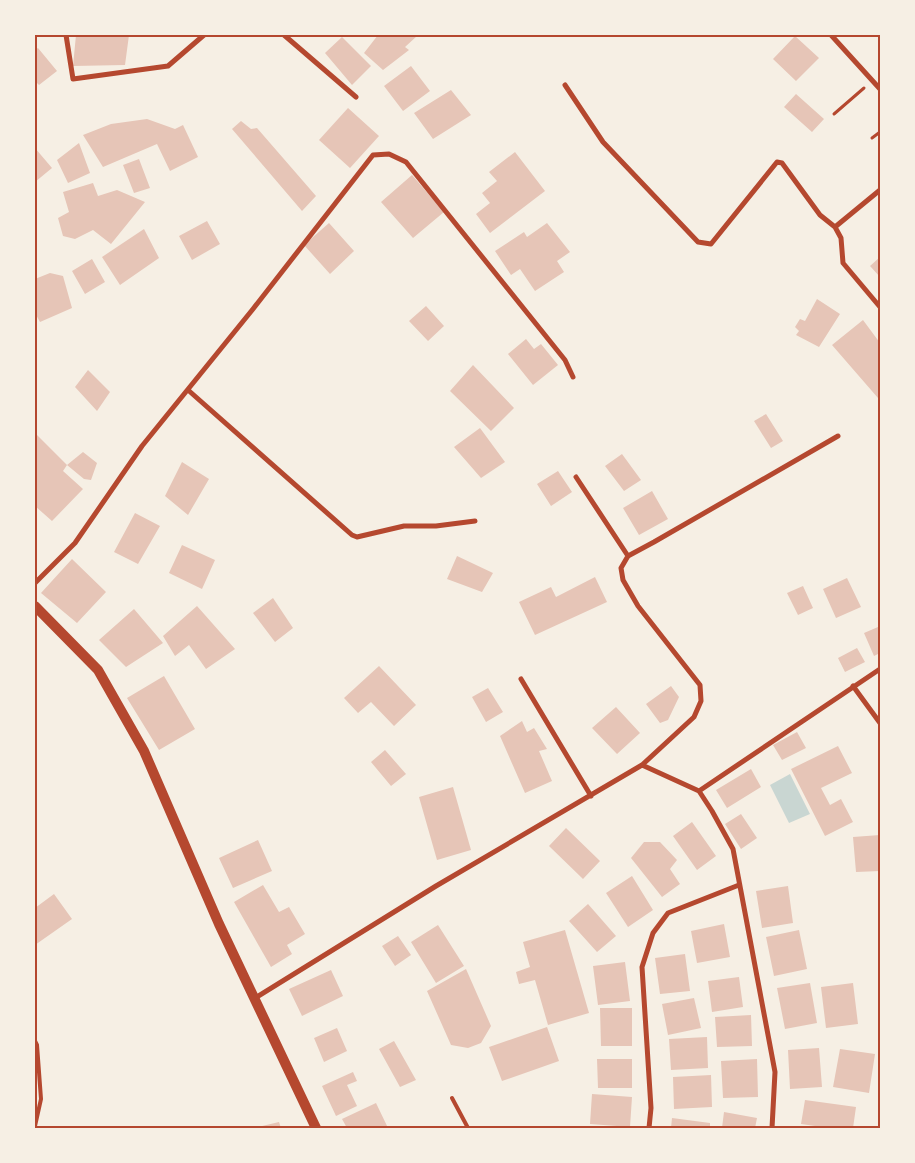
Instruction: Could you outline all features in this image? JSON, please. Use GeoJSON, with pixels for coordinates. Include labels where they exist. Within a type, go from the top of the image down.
{"type":"FeatureCollection","features":[{"type":"Feature","properties":{"kind":"main road"},"geometry":{"type":"LineString","coordinates":[[35,606],[98,670],[144,751],[219,924],[316,1128]]}},
{"type":"Feature","properties":{"kind":"street"},"geometry":{"type":"LineString","coordinates":[[66,35],[73,79],[168,66],[204,35]]}},
{"type":"Feature","properties":{"kind":"street"},"geometry":{"type":"LineString","coordinates":[[284,35],[356,96]]}},
{"type":"Feature","properties":{"kind":"street"},"geometry":{"type":"LineString","coordinates":[[831,35],[880,89]]}},
{"type":"Feature","properties":{"kind":"street"},"geometry":{"type":"LineString","coordinates":[[565,85],[602,142],[698,242],[712,244],[777,162],[780,162],[820,215],[834,227],[841,238],[843,263],[880,307]]}},
{"type":"Feature","properties":{"kind":"street"},"geometry":{"type":"LineString","coordinates":[[35,583],[75,543],[142,446],[373,155],[389,154],[406,162],[560,353],[574,377]]}},
{"type":"Feature","properties":{"kind":"street"},"geometry":{"type":"LineString","coordinates":[[834,227],[880,190]]}},
{"type":"Feature","properties":{"kind":"street"},"geometry":{"type":"LineString","coordinates":[[188,390],[352,535],[357,537],[404,526],[436,526],[475,521]]}},
{"type":"Feature","properties":{"kind":"street"},"geometry":{"type":"LineString","coordinates":[[255,998],[436,886],[642,765],[694,718],[701,701],[700,685],[638,606],[623,580],[621,568],[628,556],[663,538],[838,436]]}},
{"type":"Feature","properties":{"kind":"street"},"geometry":{"type":"LineString","coordinates":[[576,477],[628,556]]}},
{"type":"Feature","properties":{"kind":"street"},"geometry":{"type":"LineString","coordinates":[[699,791],[880,669]]}},
{"type":"Feature","properties":{"kind":"street"},"geometry":{"type":"LineString","coordinates":[[521,679],[591,796]]}},
{"type":"Feature","properties":{"kind":"street"},"geometry":{"type":"LineString","coordinates":[[853,686],[880,723]]}},
{"type":"Feature","properties":{"kind":"street"},"geometry":{"type":"LineString","coordinates":[[642,765],[699,791],[733,849],[775,1072],[772,1128]]}},
{"type":"Feature","properties":{"kind":"street"},"geometry":{"type":"LineString","coordinates":[[649,1128],[651,1108],[642,967],[653,932],[668,913],[739,885]]}},
{"type":"Feature","properties":{"kind":"lane"},"geometry":{"type":"LineString","coordinates":[[35,1042],[37,1046],[41,1099],[35,1126]]}},
{"type":"Feature","properties":{"kind":"lane"},"geometry":{"type":"LineString","coordinates":[[452,1098],[468,1128]]}},
{"type":"Feature","properties":{"kind":"path"},"geometry":{"type":"LineString","coordinates":[[834,114],[873,80]]}},
{"type":"Feature","properties":{"kind":"path"},"geometry":{"type":"LineString","coordinates":[[872,138],[880,132]]}},
{"type":"Feature","properties":{"kind":"shaded area"},"geometry":{"type":"Polygon","coordinates":[[[790,774],[810,814],[789,823],[770,785],[790,774]]]}},
{"type":"Feature","properties":{"kind":"building"},"geometry":{"type":"Polygon","coordinates":[[[76,35],[129,35],[125,65],[73,66],[76,35]]]}},
{"type":"Feature","properties":{"kind":"building"},"geometry":{"type":"Polygon","coordinates":[[[378,35],[417,36],[405,47],[409,50],[383,70],[364,53],[378,35]]]}},
{"type":"Feature","properties":{"kind":"building"},"geometry":{"type":"Polygon","coordinates":[[[795,36],[819,58],[796,81],[773,59],[795,36]]]}},
{"type":"Feature","properties":{"kind":"building"},"geometry":{"type":"Polygon","coordinates":[[[342,37],[371,66],[352,85],[325,53],[342,37]]]}},
{"type":"Feature","properties":{"kind":"building"},"geometry":{"type":"Polygon","coordinates":[[[38,48],[57,71],[39,85],[35,81],[35,50],[38,48]]]}},
{"type":"Feature","properties":{"kind":"building"},"geometry":{"type":"Polygon","coordinates":[[[411,66],[430,91],[403,111],[384,86],[411,66]]]}},
{"type":"Feature","properties":{"kind":"building"},"geometry":{"type":"Polygon","coordinates":[[[451,90],[471,115],[433,139],[414,113],[451,90]]]}},
{"type":"Feature","properties":{"kind":"building"},"geometry":{"type":"Polygon","coordinates":[[[796,94],[824,119],[812,132],[784,107],[796,94]]]}},
{"type":"Feature","properties":{"kind":"building"},"geometry":{"type":"Polygon","coordinates":[[[348,108],[379,136],[350,168],[319,140],[348,108]]]}},
{"type":"Feature","properties":{"kind":"building"},"geometry":{"type":"Polygon","coordinates":[[[147,119],[175,129],[183,125],[198,157],[170,171],[157,144],[103,167],[83,135],[111,124],[147,119]]]}},
{"type":"Feature","properties":{"kind":"building"},"geometry":{"type":"Polygon","coordinates":[[[241,121],[251,129],[257,128],[316,196],[302,211],[232,129],[241,121]]]}},
{"type":"Feature","properties":{"kind":"building"},"geometry":{"type":"Polygon","coordinates":[[[79,143],[90,173],[68,183],[57,160],[79,143]]]}},
{"type":"Feature","properties":{"kind":"building"},"geometry":{"type":"Polygon","coordinates":[[[35,148],[52,168],[35,182],[35,148]]]}},
{"type":"Feature","properties":{"kind":"building"},"geometry":{"type":"Polygon","coordinates":[[[515,152],[545,191],[490,233],[476,214],[490,203],[482,193],[497,181],[489,172],[515,152]]]}},
{"type":"Feature","properties":{"kind":"building"},"geometry":{"type":"Polygon","coordinates":[[[139,159],[150,188],[134,193],[123,165],[139,159]]]}},
{"type":"Feature","properties":{"kind":"building"},"geometry":{"type":"Polygon","coordinates":[[[412,175],[444,212],[413,238],[381,202],[412,175]]]}},
{"type":"Feature","properties":{"kind":"building"},"geometry":{"type":"Polygon","coordinates":[[[93,183],[98,196],[117,190],[145,202],[111,244],[93,230],[75,239],[63,236],[58,218],[69,212],[63,192],[93,183]]]}},
{"type":"Feature","properties":{"kind":"building"},"geometry":{"type":"Polygon","coordinates":[[[207,221],[220,244],[192,260],[179,236],[207,221]]]}},
{"type":"Feature","properties":{"kind":"building"},"geometry":{"type":"Polygon","coordinates":[[[329,223],[354,251],[330,274],[304,245],[329,223]]]}},
{"type":"Feature","properties":{"kind":"building"},"geometry":{"type":"Polygon","coordinates":[[[547,223],[570,252],[557,261],[564,272],[535,291],[520,269],[511,275],[495,251],[524,232],[527,237],[547,223]]]}},
{"type":"Feature","properties":{"kind":"building"},"geometry":{"type":"Polygon","coordinates":[[[144,229],[159,258],[120,285],[102,257],[144,229]]]}},
{"type":"Feature","properties":{"kind":"building"},"geometry":{"type":"Polygon","coordinates":[[[880,257],[880,277],[870,266],[880,257]]]}},
{"type":"Feature","properties":{"kind":"building"},"geometry":{"type":"Polygon","coordinates":[[[92,259],[105,282],[85,294],[72,271],[92,259]]]}},
{"type":"Feature","properties":{"kind":"building"},"geometry":{"type":"Polygon","coordinates":[[[50,273],[63,276],[72,308],[40,322],[35,313],[35,279],[50,273]]]}},
{"type":"Feature","properties":{"kind":"building"},"geometry":{"type":"Polygon","coordinates":[[[817,299],[840,314],[819,347],[796,335],[799,331],[795,327],[800,319],[805,321],[817,299]]]}},
{"type":"Feature","properties":{"kind":"building"},"geometry":{"type":"Polygon","coordinates":[[[426,306],[444,326],[428,341],[409,321],[426,306]]]}},
{"type":"Feature","properties":{"kind":"building"},"geometry":{"type":"Polygon","coordinates":[[[863,320],[880,343],[880,397],[878,398],[832,345],[863,320]]]}},
{"type":"Feature","properties":{"kind":"building"},"geometry":{"type":"Polygon","coordinates":[[[526,339],[534,349],[541,344],[558,365],[533,385],[508,354],[526,339]]]}},
{"type":"Feature","properties":{"kind":"building"},"geometry":{"type":"Polygon","coordinates":[[[473,365],[514,408],[491,431],[450,391],[473,365]]]}},
{"type":"Feature","properties":{"kind":"building"},"geometry":{"type":"Polygon","coordinates":[[[88,370],[110,392],[97,411],[75,387],[88,370]]]}},
{"type":"Feature","properties":{"kind":"building"},"geometry":{"type":"Polygon","coordinates":[[[766,414],[783,441],[771,448],[754,421],[766,414]]]}},
{"type":"Feature","properties":{"kind":"building"},"geometry":{"type":"Polygon","coordinates":[[[480,428],[505,462],[481,478],[454,447],[480,428]]]}},
{"type":"Feature","properties":{"kind":"building"},"geometry":{"type":"Polygon","coordinates":[[[35,433],[67,465],[63,471],[83,489],[52,521],[35,506],[35,433]]]}},
{"type":"Feature","properties":{"kind":"building"},"geometry":{"type":"Polygon","coordinates":[[[83,452],[97,463],[91,480],[84,479],[67,465],[83,452]]]}},
{"type":"Feature","properties":{"kind":"building"},"geometry":{"type":"Polygon","coordinates":[[[622,454],[641,480],[624,491],[605,466],[622,454]]]}},
{"type":"Feature","properties":{"kind":"building"},"geometry":{"type":"Polygon","coordinates":[[[182,462],[209,479],[188,515],[165,496],[182,462]]]}},
{"type":"Feature","properties":{"kind":"building"},"geometry":{"type":"Polygon","coordinates":[[[558,471],[572,492],[551,506],[537,484],[558,471]]]}},
{"type":"Feature","properties":{"kind":"building"},"geometry":{"type":"Polygon","coordinates":[[[652,491],[668,519],[639,535],[623,508],[652,491]]]}},
{"type":"Feature","properties":{"kind":"building"},"geometry":{"type":"Polygon","coordinates":[[[135,513],[160,526],[138,564],[114,552],[135,513]]]}},
{"type":"Feature","properties":{"kind":"building"},"geometry":{"type":"Polygon","coordinates":[[[182,545],[215,560],[202,589],[169,573],[182,545]]]}},
{"type":"Feature","properties":{"kind":"building"},"geometry":{"type":"Polygon","coordinates":[[[457,556],[493,573],[482,592],[447,579],[457,556]]]}},
{"type":"Feature","properties":{"kind":"building"},"geometry":{"type":"Polygon","coordinates":[[[72,559],[106,592],[77,623],[41,593],[72,559]]]}},
{"type":"Feature","properties":{"kind":"building"},"geometry":{"type":"Polygon","coordinates":[[[595,577],[607,602],[535,635],[519,602],[551,587],[556,597],[595,577]]]}},
{"type":"Feature","properties":{"kind":"building"},"geometry":{"type":"Polygon","coordinates":[[[847,578],[861,607],[836,618],[823,589],[847,578]]]}},
{"type":"Feature","properties":{"kind":"building"},"geometry":{"type":"Polygon","coordinates":[[[803,586],[813,608],[798,615],[787,593],[803,586]]]}},
{"type":"Feature","properties":{"kind":"building"},"geometry":{"type":"Polygon","coordinates":[[[273,598],[293,628],[275,642],[253,613],[273,598]]]}},
{"type":"Feature","properties":{"kind":"building"},"geometry":{"type":"Polygon","coordinates":[[[197,606],[235,649],[206,669],[189,645],[175,656],[163,636],[197,606]]]}},
{"type":"Feature","properties":{"kind":"building"},"geometry":{"type":"Polygon","coordinates":[[[134,609],[163,643],[126,667],[99,640],[134,609]]]}},
{"type":"Feature","properties":{"kind":"building"},"geometry":{"type":"Polygon","coordinates":[[[878,627],[880,631],[880,653],[874,656],[864,633],[878,627]]]}},
{"type":"Feature","properties":{"kind":"building"},"geometry":{"type":"Polygon","coordinates":[[[857,648],[865,662],[845,672],[838,658],[857,648]]]}},
{"type":"Feature","properties":{"kind":"building"},"geometry":{"type":"Polygon","coordinates":[[[379,666],[416,705],[394,726],[371,702],[358,713],[344,698],[379,666]]]}},
{"type":"Feature","properties":{"kind":"building"},"geometry":{"type":"Polygon","coordinates":[[[164,676],[195,729],[159,750],[127,698],[164,676]]]}},
{"type":"Feature","properties":{"kind":"building"},"geometry":{"type":"Polygon","coordinates":[[[671,686],[679,697],[668,720],[660,723],[646,704],[671,686]]]}},
{"type":"Feature","properties":{"kind":"building"},"geometry":{"type":"Polygon","coordinates":[[[488,688],[503,712],[486,722],[472,697],[488,688]]]}},
{"type":"Feature","properties":{"kind":"building"},"geometry":{"type":"Polygon","coordinates":[[[616,707],[640,733],[617,754],[592,728],[616,707]]]}},
{"type":"Feature","properties":{"kind":"building"},"geometry":{"type":"Polygon","coordinates":[[[522,721],[527,732],[534,728],[547,749],[539,751],[552,781],[525,793],[500,736],[522,721]]]}},
{"type":"Feature","properties":{"kind":"building"},"geometry":{"type":"Polygon","coordinates":[[[797,732],[806,748],[782,760],[773,745],[797,732]]]}},
{"type":"Feature","properties":{"kind":"building"},"geometry":{"type":"Polygon","coordinates":[[[838,746],[852,773],[821,788],[830,805],[841,799],[853,822],[825,836],[791,769],[838,746]]]}},
{"type":"Feature","properties":{"kind":"building"},"geometry":{"type":"Polygon","coordinates":[[[385,750],[406,774],[391,786],[371,762],[385,750]]]}},
{"type":"Feature","properties":{"kind":"building"},"geometry":{"type":"Polygon","coordinates":[[[751,769],[761,787],[727,808],[716,790],[751,769]]]}},
{"type":"Feature","properties":{"kind":"building"},"geometry":{"type":"Polygon","coordinates":[[[453,787],[471,850],[437,860],[419,797],[453,787]]]}},
{"type":"Feature","properties":{"kind":"building"},"geometry":{"type":"Polygon","coordinates":[[[741,814],[757,838],[741,849],[725,824],[741,814]]]}},
{"type":"Feature","properties":{"kind":"building"},"geometry":{"type":"Polygon","coordinates":[[[692,822],[716,856],[697,870],[673,836],[692,822]]]}},
{"type":"Feature","properties":{"kind":"building"},"geometry":{"type":"Polygon","coordinates":[[[566,828],[600,861],[583,879],[549,846],[566,828]]]}},
{"type":"Feature","properties":{"kind":"building"},"geometry":{"type":"Polygon","coordinates":[[[880,835],[880,871],[856,872],[853,837],[880,835]]]}},
{"type":"Feature","properties":{"kind":"building"},"geometry":{"type":"Polygon","coordinates":[[[258,840],[272,871],[233,888],[219,858],[258,840]]]}},
{"type":"Feature","properties":{"kind":"building"},"geometry":{"type":"Polygon","coordinates":[[[644,842],[660,842],[677,860],[670,869],[680,884],[662,897],[631,858],[644,842]]]}},
{"type":"Feature","properties":{"kind":"building"},"geometry":{"type":"Polygon","coordinates":[[[632,876],[653,910],[628,927],[606,893],[632,876]]]}},
{"type":"Feature","properties":{"kind":"building"},"geometry":{"type":"Polygon","coordinates":[[[263,885],[279,912],[289,907],[305,934],[287,945],[292,954],[271,967],[234,902],[263,885]]]}},
{"type":"Feature","properties":{"kind":"building"},"geometry":{"type":"Polygon","coordinates":[[[788,886],[793,923],[762,928],[756,891],[788,886]]]}},
{"type":"Feature","properties":{"kind":"building"},"geometry":{"type":"Polygon","coordinates":[[[54,894],[72,919],[35,945],[35,908],[54,894]]]}},
{"type":"Feature","properties":{"kind":"building"},"geometry":{"type":"Polygon","coordinates":[[[588,904],[616,936],[597,952],[569,921],[588,904]]]}},
{"type":"Feature","properties":{"kind":"building"},"geometry":{"type":"Polygon","coordinates":[[[724,924],[730,957],[697,963],[691,931],[724,924]]]}},
{"type":"Feature","properties":{"kind":"building"},"geometry":{"type":"Polygon","coordinates":[[[438,925],[464,966],[436,983],[411,942],[438,925]]]}},
{"type":"Feature","properties":{"kind":"building"},"geometry":{"type":"Polygon","coordinates":[[[565,930],[589,1013],[548,1025],[535,980],[519,984],[516,972],[530,967],[523,942],[565,930]]]}},
{"type":"Feature","properties":{"kind":"building"},"geometry":{"type":"Polygon","coordinates":[[[799,930],[807,969],[774,976],[766,937],[799,930]]]}},
{"type":"Feature","properties":{"kind":"building"},"geometry":{"type":"Polygon","coordinates":[[[398,936],[411,955],[395,966],[382,946],[398,936]]]}},
{"type":"Feature","properties":{"kind":"building"},"geometry":{"type":"Polygon","coordinates":[[[685,954],[690,991],[660,994],[655,958],[685,954]]]}},
{"type":"Feature","properties":{"kind":"building"},"geometry":{"type":"Polygon","coordinates":[[[625,962],[630,1001],[598,1005],[593,966],[625,962]]]}},
{"type":"Feature","properties":{"kind":"building"},"geometry":{"type":"Polygon","coordinates":[[[466,969],[491,1026],[481,1043],[468,1048],[451,1045],[427,991],[466,969]]]}},
{"type":"Feature","properties":{"kind":"building"},"geometry":{"type":"Polygon","coordinates":[[[331,970],[343,996],[302,1016],[289,989],[331,970]]]}},
{"type":"Feature","properties":{"kind":"building"},"geometry":{"type":"Polygon","coordinates":[[[739,977],[743,1007],[712,1012],[708,981],[739,977]]]}},
{"type":"Feature","properties":{"kind":"building"},"geometry":{"type":"Polygon","coordinates":[[[810,983],[817,1023],[785,1029],[777,988],[810,983]]]}},
{"type":"Feature","properties":{"kind":"building"},"geometry":{"type":"Polygon","coordinates":[[[853,983],[858,1024],[826,1028],[821,987],[853,983]]]}},
{"type":"Feature","properties":{"kind":"building"},"geometry":{"type":"Polygon","coordinates":[[[694,998],[701,1028],[668,1035],[662,1004],[694,998]]]}},
{"type":"Feature","properties":{"kind":"building"},"geometry":{"type":"Polygon","coordinates":[[[600,1008],[632,1008],[632,1046],[601,1046],[600,1008]]]}},
{"type":"Feature","properties":{"kind":"building"},"geometry":{"type":"Polygon","coordinates":[[[751,1015],[752,1046],[717,1047],[715,1017],[751,1015]]]}},
{"type":"Feature","properties":{"kind":"building"},"geometry":{"type":"Polygon","coordinates":[[[547,1027],[559,1061],[502,1081],[489,1047],[547,1027]]]}},
{"type":"Feature","properties":{"kind":"building"},"geometry":{"type":"Polygon","coordinates":[[[337,1028],[347,1051],[324,1062],[314,1038],[337,1028]]]}},
{"type":"Feature","properties":{"kind":"building"},"geometry":{"type":"Polygon","coordinates":[[[707,1037],[708,1068],[671,1070],[669,1039],[707,1037]]]}},
{"type":"Feature","properties":{"kind":"building"},"geometry":{"type":"Polygon","coordinates":[[[394,1041],[416,1080],[400,1087],[379,1049],[394,1041]]]}},
{"type":"Feature","properties":{"kind":"building"},"geometry":{"type":"Polygon","coordinates":[[[819,1048],[822,1087],[790,1089],[788,1050],[819,1048]]]}},
{"type":"Feature","properties":{"kind":"building"},"geometry":{"type":"Polygon","coordinates":[[[840,1049],[875,1054],[869,1093],[833,1087],[840,1049]]]}},
{"type":"Feature","properties":{"kind":"building"},"geometry":{"type":"Polygon","coordinates":[[[597,1059],[632,1059],[632,1088],[598,1088],[597,1059]]]}},
{"type":"Feature","properties":{"kind":"building"},"geometry":{"type":"Polygon","coordinates":[[[757,1059],[758,1097],[723,1098],[721,1061],[757,1059]]]}},
{"type":"Feature","properties":{"kind":"building"},"geometry":{"type":"Polygon","coordinates":[[[353,1072],[357,1081],[347,1085],[357,1106],[336,1116],[322,1086],[353,1072]]]}},
{"type":"Feature","properties":{"kind":"building"},"geometry":{"type":"Polygon","coordinates":[[[711,1075],[712,1107],[674,1109],[673,1077],[711,1075]]]}},
{"type":"Feature","properties":{"kind":"building"},"geometry":{"type":"Polygon","coordinates":[[[592,1094],[632,1097],[630,1127],[590,1124],[592,1094]]]}},
{"type":"Feature","properties":{"kind":"building"},"geometry":{"type":"Polygon","coordinates":[[[805,1100],[856,1107],[853,1128],[829,1128],[801,1124],[805,1100]]]}},
{"type":"Feature","properties":{"kind":"building"},"geometry":{"type":"Polygon","coordinates":[[[376,1103],[388,1128],[347,1128],[342,1119],[376,1103]]]}},
{"type":"Feature","properties":{"kind":"building"},"geometry":{"type":"Polygon","coordinates":[[[724,1112],[757,1118],[755,1128],[722,1128],[724,1112]]]}},
{"type":"Feature","properties":{"kind":"building"},"geometry":{"type":"Polygon","coordinates":[[[672,1118],[710,1123],[710,1128],[671,1128],[672,1118]]]}},
{"type":"Feature","properties":{"kind":"building"},"geometry":{"type":"Polygon","coordinates":[[[279,1122],[281,1128],[258,1128],[258,1127],[279,1122]]]}}]}
